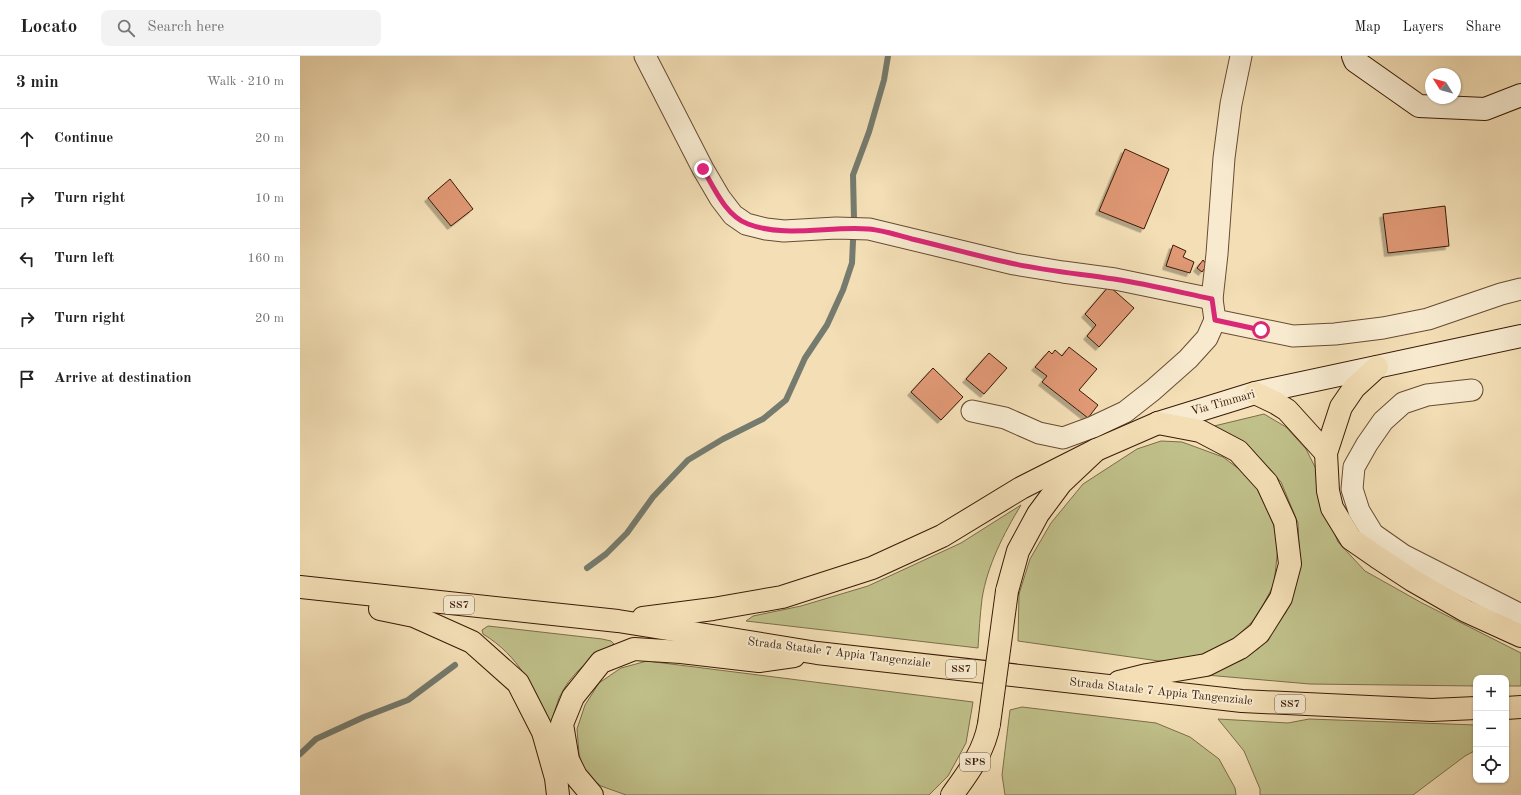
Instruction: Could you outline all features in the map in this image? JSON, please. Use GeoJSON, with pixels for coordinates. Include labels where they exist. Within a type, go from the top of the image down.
{"type":"FeatureCollection","features":[{"type":"Feature","properties":{"kind":"main road"},"geometry":{"type":"LineString","coordinates":[[1353,56],[1355,61],[1419,106],[1485,109],[1521,95]]}},
{"type":"Feature","properties":{"kind":"main road","name":"Via Timmari"},"geometry":{"type":"LineString","coordinates":[[952,795],[975,763],[987,734],[1007,592],[1018,551],[1038,514],[1061,483],[1096,450],[1158,423],[1255,393],[1521,336]]}},
{"type":"Feature","properties":{"kind":"main road"},"geometry":{"type":"LineString","coordinates":[[1377,367],[1354,388],[1341,407],[1326,452],[1328,491],[1332,508],[1351,540],[1412,580],[1466,611],[1521,636]]}},
{"type":"Feature","properties":{"kind":"main road"},"geometry":{"type":"LineString","coordinates":[[1255,393],[1287,410],[1326,452]]}},
{"type":"Feature","properties":{"kind":"main road"},"geometry":{"type":"LineString","coordinates":[[1104,686],[1147,675],[1206,665],[1240,648],[1259,633],[1281,598],[1290,564],[1285,522],[1267,483],[1238,451],[1200,430],[1158,423]]}},
{"type":"Feature","properties":{"kind":"main road"},"geometry":{"type":"LineString","coordinates":[[618,621],[713,609],[782,597],[872,568],[942,536],[1021,488],[1096,450]]}},
{"type":"Feature","properties":{"kind":"main road","name":"Strada Statale 7 Appia Tangenziale"},"geometry":{"type":"LineString","coordinates":[[300,587],[618,621],[817,653],[1242,701],[1432,710],[1473,708]]}},
{"type":"Feature","properties":{"kind":"main road"},"geometry":{"type":"LineString","coordinates":[[300,593],[414,616],[472,642],[518,683],[543,732],[556,778],[558,795]]}},
{"type":"Feature","properties":{"kind":"main road"},"geometry":{"type":"LineString","coordinates":[[592,795],[576,776],[568,760],[562,724],[573,697],[601,662],[634,649],[681,652],[759,661],[817,653]]}},
{"type":"Feature","properties":{"kind":"main road"},"geometry":{"type":"LineString","coordinates":[[1509,708],[1521,707]]}},
{"type":"Feature","properties":{"kind":"street"},"geometry":{"type":"LineString","coordinates":[[645,56],[703,169],[720,198],[733,215],[746,224],[766,229],[784,231],[836,228],[869,229],[1014,264],[1115,279],[1212,299]]}},
{"type":"Feature","properties":{"kind":"street"},"geometry":{"type":"LineString","coordinates":[[972,411],[1005,418],[1039,433],[1063,438],[1093,427],[1125,412],[1188,360],[1207,338],[1215,320],[1212,299],[1224,158],[1231,104],[1241,56]]}},
{"type":"Feature","properties":{"kind":"street"},"geometry":{"type":"LineString","coordinates":[[1215,320],[1293,336],[1335,334],[1383,328],[1428,319],[1501,294],[1521,289]]}},
{"type":"Feature","properties":{"kind":"street"},"geometry":{"type":"LineString","coordinates":[[1472,390],[1426,395],[1403,402],[1383,421],[1367,444],[1354,467],[1352,489],[1359,511],[1373,534],[1403,555],[1521,615]]}},
{"type":"Feature","properties":{"kind":"green space"},"geometry":{"type":"Polygon","coordinates":[[[1264,414],[1286,427],[1306,449],[1319,475],[1323,505],[1338,542],[1365,571],[1422,603],[1521,653],[1521,686],[1509,686],[1509,675],[1473,675],[1473,686],[1310,684],[1206,675],[1242,660],[1259,648],[1286,612],[1300,569],[1298,523],[1281,482],[1250,448],[1210,427],[1264,414]]]}},
{"type":"Feature","properties":{"kind":"green space"},"geometry":{"type":"Polygon","coordinates":[[[1161,441],[1182,442],[1223,457],[1251,478],[1271,510],[1278,547],[1274,584],[1257,617],[1230,643],[1196,658],[1159,661],[1018,641],[1019,594],[1030,559],[1051,523],[1083,484],[1137,449],[1161,441]]]}},
{"type":"Feature","properties":{"kind":"green space"},"geometry":{"type":"Polygon","coordinates":[[[1021,505],[997,550],[984,587],[978,648],[746,621],[753,616],[801,606],[868,586],[961,543],[1021,505]]]}},
{"type":"Feature","properties":{"kind":"green space"},"geometry":{"type":"Polygon","coordinates":[[[488,626],[602,639],[611,641],[614,644],[589,660],[569,681],[559,698],[550,725],[538,698],[516,663],[496,643],[483,634],[482,630],[488,626]]]}},
{"type":"Feature","properties":{"kind":"green space"},"geometry":{"type":"Polygon","coordinates":[[[647,661],[973,702],[966,743],[948,776],[929,795],[626,795],[601,786],[585,774],[579,754],[577,729],[585,705],[599,683],[621,668],[647,661]]]}},
{"type":"Feature","properties":{"kind":"green space"},"geometry":{"type":"Polygon","coordinates":[[[1022,707],[1156,723],[1190,737],[1219,759],[1235,788],[1236,795],[1005,795],[1002,775],[1010,710],[1022,707]]]}},
{"type":"Feature","properties":{"kind":"green space"},"geometry":{"type":"Polygon","coordinates":[[[1218,719],[1288,723],[1309,719],[1473,725],[1473,752],[1413,795],[1260,795],[1260,789],[1244,751],[1218,719]]]}},
{"type":"Feature","properties":{"kind":"building"},"geometry":{"type":"Polygon","coordinates":[[[1125,149],[1169,169],[1144,229],[1099,211],[1125,149]]]}},
{"type":"Feature","properties":{"kind":"building"},"geometry":{"type":"Polygon","coordinates":[[[450,179],[473,209],[451,226],[428,198],[450,179]]]}},
{"type":"Feature","properties":{"kind":"building"},"geometry":{"type":"Polygon","coordinates":[[[1445,206],[1449,246],[1388,253],[1383,214],[1445,206]]]}},
{"type":"Feature","properties":{"kind":"building"},"geometry":{"type":"Polygon","coordinates":[[[1173,245],[1186,251],[1183,257],[1194,262],[1190,273],[1166,266],[1173,245]]]}},
{"type":"Feature","properties":{"kind":"building"},"geometry":{"type":"Polygon","coordinates":[[[1203,260],[1207,265],[1202,272],[1197,268],[1203,260]]]}},
{"type":"Feature","properties":{"kind":"building"},"geometry":{"type":"Polygon","coordinates":[[[1109,286],[1134,308],[1099,347],[1087,336],[1096,325],[1085,314],[1109,286]]]}},
{"type":"Feature","properties":{"kind":"building"},"geometry":{"type":"Polygon","coordinates":[[[1069,347],[1097,369],[1079,390],[1098,405],[1088,418],[1042,382],[1047,376],[1035,367],[1049,351],[1052,354],[1055,350],[1062,356],[1069,347]]]}},
{"type":"Feature","properties":{"kind":"building"},"geometry":{"type":"Polygon","coordinates":[[[989,353],[1007,368],[984,394],[966,379],[989,353]]]}},
{"type":"Feature","properties":{"kind":"building"},"geometry":{"type":"Polygon","coordinates":[[[933,368],[963,397],[941,420],[911,392],[933,368]]]}},
{"type":"Feature","properties":{"kind":"waterway"},"geometry":{"type":"LineString","coordinates":[[587,568],[606,554],[627,533],[653,497],[688,460],[723,439],[763,419],[786,400],[805,358],[827,325],[843,290],[852,263],[854,219],[853,175],[869,132],[884,80],[888,56]]}},
{"type":"Feature","properties":{"kind":"waterway"},"geometry":{"type":"LineString","coordinates":[[300,754],[316,739],[364,717],[408,700],[455,665]]}},
{"type":"Feature","properties":{"kind":"route"},"geometry":{"type":"LineString","coordinates":[[703,169],[720,198],[733,215],[746,224],[766,229],[784,231],[836,228],[869,229],[1014,264],[1115,279],[1182,292],[1212,299],[1215,320],[1261,330]]}}]}
